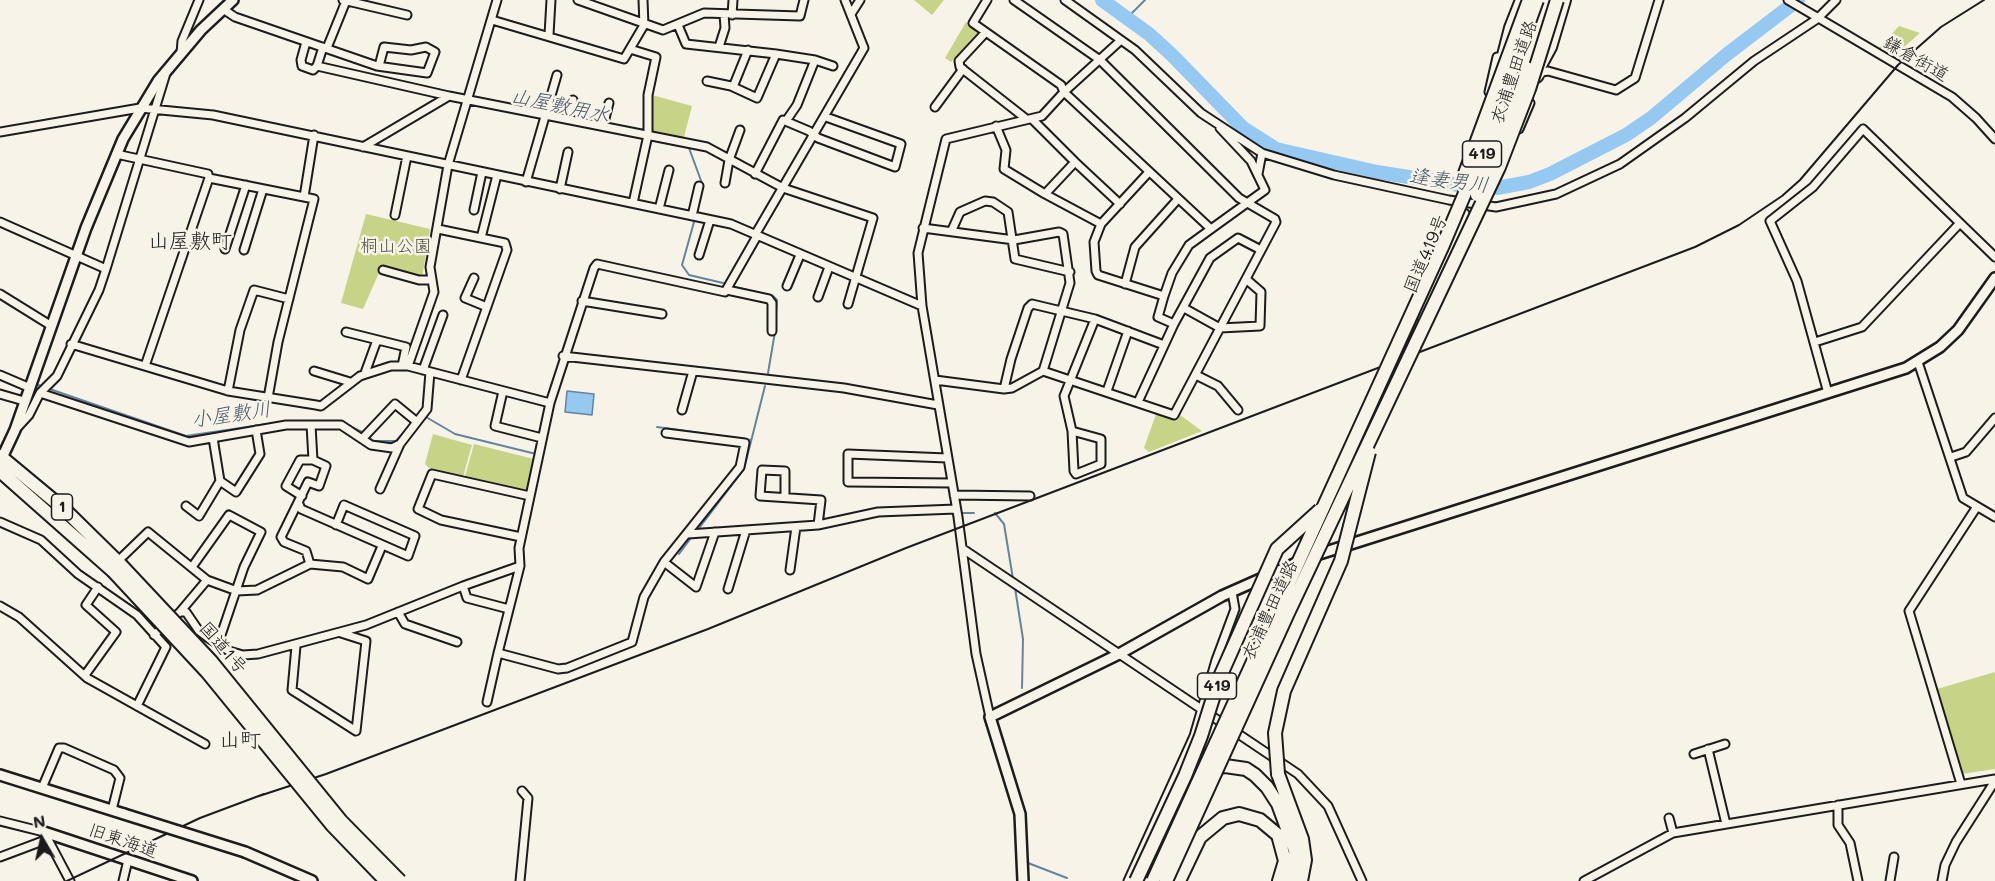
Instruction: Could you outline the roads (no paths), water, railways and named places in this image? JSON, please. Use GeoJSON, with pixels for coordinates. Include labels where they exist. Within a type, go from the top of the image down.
{"type":"FeatureCollection","features":[{"type":"Feature","properties":{"kind":"highway","name":"国道419号"},"geometry":{"type":"LineString","coordinates":[[1493,143],[1506,44],[1522,0]]}},
{"type":"Feature","properties":{"kind":"highway","name":"衣浦豊田道路"},"geometry":{"type":"LineString","coordinates":[[1421,311],[1427,269],[1529,0]]}},
{"type":"Feature","properties":{"kind":"highway","name":"衣浦豊田道路"},"geometry":{"type":"LineString","coordinates":[[1166,881],[1378,419],[1479,160],[1537,0]]}},
{"type":"Feature","properties":{"kind":"highway","name":"衣浦豊田道路"},"geometry":{"type":"LineString","coordinates":[[1153,881],[1324,508],[1421,311],[1497,146],[1549,0]]}},
{"type":"Feature","properties":{"kind":"highway","name":"衣浦豊田道路"},"geometry":{"type":"LineString","coordinates":[[1421,311],[1499,167],[1529,89],[1557,0]]}},
{"type":"Feature","properties":{"kind":"highway","name":"国道419号"},"geometry":{"type":"LineString","coordinates":[[1421,311],[1493,143],[1544,59],[1564,0]]}},
{"type":"Feature","properties":{"kind":"highway"},"geometry":{"type":"LineString","coordinates":[[1306,558],[1380,399]]}},
{"type":"Feature","properties":{"kind":"highway","name":"衣浦豊田道路"},"geometry":{"type":"LineString","coordinates":[[1301,881],[1305,860],[1303,845],[1278,774],[1275,733],[1284,691],[1341,561],[1378,419]]}},
{"type":"Feature","properties":{"kind":"highway","name":"国道1号"},"geometry":{"type":"LineString","coordinates":[[1,462],[117,566],[211,660],[341,820],[400,881]]}},
{"type":"Feature","properties":{"kind":"highway","name":"衣浦豊田道路"},"geometry":{"type":"LineString","coordinates":[[1136,881],[1185,776],[1220,679],[1277,549],[1324,508]]}},
{"type":"Feature","properties":{"kind":"highway","name":"国道1号"},"geometry":{"type":"LineString","coordinates":[[117,566],[332,825],[386,881]]}},
{"type":"Feature","properties":{"kind":"highway"},"geometry":{"type":"LineString","coordinates":[[1143,881],[1189,784],[1196,776],[1208,769],[1225,766],[1246,770],[1267,787],[1284,816],[1296,861],[1290,881]]}},
{"type":"Feature","properties":{"kind":"highway"},"geometry":{"type":"LineString","coordinates":[[1179,881],[1200,837],[1223,818],[1239,814],[1260,820],[1278,835],[1285,861],[1279,881]]}},
{"type":"Feature","properties":{"kind":"street"},"geometry":{"type":"LineString","coordinates":[[181,52],[182,41],[199,0]]}},
{"type":"Feature","properties":{"kind":"street"},"geometry":{"type":"LineString","coordinates":[[1,462],[15,430],[28,387],[76,255],[116,154],[140,108],[168,69],[181,52],[232,0]]}},
{"type":"Feature","properties":{"kind":"street"},"geometry":{"type":"LineString","coordinates":[[306,42],[301,60],[302,66],[313,70],[317,66],[345,0],[407,15]]}},
{"type":"Feature","properties":{"kind":"street"},"geometry":{"type":"LineString","coordinates":[[405,366],[434,292],[430,267],[448,165],[496,0]]}},
{"type":"Feature","properties":{"kind":"street"},"geometry":{"type":"LineString","coordinates":[[549,35],[551,0]]}},
{"type":"Feature","properties":{"kind":"street"},"geometry":{"type":"LineString","coordinates":[[578,0],[663,30],[704,13],[800,16],[804,0]]}},
{"type":"Feature","properties":{"kind":"street"},"geometry":{"type":"LineString","coordinates":[[492,20],[624,59],[644,25],[643,0]]}},
{"type":"Feature","properties":{"kind":"street"},"geometry":{"type":"LineString","coordinates":[[719,47],[733,0]]}},
{"type":"Feature","properties":{"kind":"street"},"geometry":{"type":"LineString","coordinates":[[727,290],[864,48],[845,0]]}},
{"type":"Feature","properties":{"kind":"street"},"geometry":{"type":"LineString","coordinates":[[851,14],[860,0]]}},
{"type":"Feature","properties":{"kind":"street"},"geometry":{"type":"LineString","coordinates":[[987,0],[973,23],[1060,85],[1064,92],[1211,229]]}},
{"type":"Feature","properties":{"kind":"street"},"geometry":{"type":"LineString","coordinates":[[1014,0],[1100,60],[1239,198],[1275,219],[1276,222],[1174,415],[1072,378],[1043,370]]}},
{"type":"Feature","properties":{"kind":"street"},"geometry":{"type":"LineString","coordinates":[[1065,0],[1136,50],[1216,124],[1229,141],[1251,161],[1265,190],[1249,204],[1189,245],[1172,273],[1158,317],[1174,324]]}},
{"type":"Feature","properties":{"kind":"street"},"geometry":{"type":"LineString","coordinates":[[1506,128],[1518,131],[1542,72],[1548,71],[1617,90],[1635,78],[1659,0]]}},
{"type":"Feature","properties":{"kind":"street","name":"鎌倉街道"},"geometry":{"type":"LineString","coordinates":[[1788,0],[1952,97],[1977,118],[1995,139]]}},
{"type":"Feature","properties":{"kind":"street"},"geometry":{"type":"LineString","coordinates":[[1216,124],[1262,153],[1334,175],[1476,205],[1496,207],[1527,201],[1556,194],[1620,165],[1685,118],[1754,60],[1815,18],[1836,0]]}},
{"type":"Feature","properties":{"kind":"street"},"geometry":{"type":"LineString","coordinates":[[223,9],[235,17],[379,66],[427,73],[435,51],[426,47],[411,50],[384,47],[379,66]]}},
{"type":"Feature","properties":{"kind":"street"},"geometry":{"type":"LineString","coordinates":[[678,25],[686,44],[776,54],[815,60],[833,66]]}},
{"type":"Feature","properties":{"kind":"street"},"geometry":{"type":"LineString","coordinates":[[985,33],[959,61],[963,69],[1028,119],[1120,204]]}},
{"type":"Feature","properties":{"kind":"street"},"geometry":{"type":"LineString","coordinates":[[1023,881],[1020,814],[990,717],[976,654],[963,549],[922,306],[918,253],[946,139],[1042,116],[1064,92],[1120,40]]}},
{"type":"Feature","properties":{"kind":"street"},"geometry":{"type":"LineString","coordinates":[[630,49],[656,57],[648,95],[648,135],[633,203]]}},
{"type":"Feature","properties":{"kind":"street"},"geometry":{"type":"LineString","coordinates":[[733,87],[748,50]]}},
{"type":"Feature","properties":{"kind":"street"},"geometry":{"type":"LineString","coordinates":[[707,81],[733,87],[757,98],[776,54]]}},
{"type":"Feature","properties":{"kind":"street"},"geometry":{"type":"LineString","coordinates":[[1490,124],[1481,122],[1497,57]]}},
{"type":"Feature","properties":{"kind":"street"},"geometry":{"type":"LineString","coordinates":[[755,174],[783,120],[786,121],[797,105],[815,60]]}},
{"type":"Feature","properties":{"kind":"street"},"geometry":{"type":"LineString","coordinates":[[317,66],[449,96],[707,147],[783,188],[873,218],[848,304]]}},
{"type":"Feature","properties":{"kind":"street"},"geometry":{"type":"LineString","coordinates":[[15,430],[29,415],[43,389],[57,376],[99,290],[168,69]]}},
{"type":"Feature","properties":{"kind":"street"},"geometry":{"type":"LineString","coordinates":[[935,107],[963,69]]}},
{"type":"Feature","properties":{"kind":"street"},"geometry":{"type":"LineString","coordinates":[[526,182],[557,75]]}},
{"type":"Feature","properties":{"kind":"street"},"geometry":{"type":"LineString","coordinates":[[363,147],[449,96]]}},
{"type":"Feature","properties":{"kind":"street"},"geometry":{"type":"LineString","coordinates":[[568,119],[573,100]]}},
{"type":"Feature","properties":{"kind":"street"},"geometry":{"type":"LineString","coordinates":[[603,126],[609,103]]}},
{"type":"Feature","properties":{"kind":"street"},"geometry":{"type":"LineString","coordinates":[[0,132],[140,108],[213,115],[731,224],[922,306]]}},
{"type":"Feature","properties":{"kind":"street"},"geometry":{"type":"LineString","coordinates":[[786,121],[818,138],[895,167],[901,144],[826,117]]}},
{"type":"Feature","properties":{"kind":"street"},"geometry":{"type":"LineString","coordinates":[[996,126],[1006,150],[1004,169],[1101,224]]}},
{"type":"Feature","properties":{"kind":"street"},"geometry":{"type":"LineString","coordinates":[[1828,393],[1797,281],[1770,221],[1813,187],[1863,129],[1995,257]]}},
{"type":"Feature","properties":{"kind":"street"},"geometry":{"type":"LineString","coordinates":[[725,183],[729,159],[740,130]]}},
{"type":"Feature","properties":{"kind":"street"},"geometry":{"type":"LineString","coordinates":[[304,197],[315,135]]}},
{"type":"Feature","properties":{"kind":"street"},"geometry":{"type":"LineString","coordinates":[[560,189],[568,152]]}},
{"type":"Feature","properties":{"kind":"street"},"geometry":{"type":"LineString","coordinates":[[1257,175],[1262,153]]}},
{"type":"Feature","properties":{"kind":"street"},"geometry":{"type":"LineString","coordinates":[[116,154],[208,174],[209,178],[314,199],[289,299],[268,398]]}},
{"type":"Feature","properties":{"kind":"street"},"geometry":{"type":"LineString","coordinates":[[395,215],[407,156]]}},
{"type":"Feature","properties":{"kind":"street"},"geometry":{"type":"LineString","coordinates":[[1045,194],[1075,162]]}},
{"type":"Feature","properties":{"kind":"street"},"geometry":{"type":"LineString","coordinates":[[659,209],[669,170]]}},
{"type":"Feature","properties":{"kind":"street"},"geometry":{"type":"LineString","coordinates":[[474,210],[482,172]]}},
{"type":"Feature","properties":{"kind":"street"},"geometry":{"type":"LineString","coordinates":[[1149,172],[1101,224],[1094,242],[1096,271],[1098,275],[1164,296]]}},
{"type":"Feature","properties":{"kind":"street"},"geometry":{"type":"LineString","coordinates":[[481,238],[497,175]]}},
{"type":"Feature","properties":{"kind":"street"},"geometry":{"type":"LineString","coordinates":[[145,366],[209,178]]}},
{"type":"Feature","properties":{"kind":"street"},"geometry":{"type":"LineString","coordinates":[[225,249],[246,185]]}},
{"type":"Feature","properties":{"kind":"street"},"geometry":{"type":"LineString","coordinates":[[692,216],[699,186]]}},
{"type":"Feature","properties":{"kind":"street"},"geometry":{"type":"LineString","coordinates":[[244,250],[263,189]]}},
{"type":"Feature","properties":{"kind":"street"},"geometry":{"type":"LineString","coordinates":[[1125,284],[1135,247],[1178,199]]}},
{"type":"Feature","properties":{"kind":"street"},"geometry":{"type":"LineString","coordinates":[[952,230],[960,212],[985,201],[993,202],[1008,212],[1014,240],[1015,259],[1070,272]]}},
{"type":"Feature","properties":{"kind":"street"},"geometry":{"type":"LineString","coordinates":[[699,255],[710,220]]}},
{"type":"Feature","properties":{"kind":"street"},"geometry":{"type":"LineString","coordinates":[[0,222],[106,269]]}},
{"type":"Feature","properties":{"kind":"street"},"geometry":{"type":"LineString","coordinates":[[1815,342],[1862,327],[1960,223]]}},
{"type":"Feature","properties":{"kind":"street"},"geometry":{"type":"LineString","coordinates":[[923,228],[952,230],[1014,240],[1059,232],[1063,234],[1070,272],[1070,283],[1043,370],[1012,388],[1004,389],[935,380]]}},
{"type":"Feature","properties":{"kind":"street"},"geometry":{"type":"LineString","coordinates":[[438,229],[505,243],[507,247],[460,380]]}},
{"type":"Feature","properties":{"kind":"street"},"geometry":{"type":"LineString","coordinates":[[1138,402],[1174,324],[1210,258],[1238,238],[1261,250]]}},
{"type":"Feature","properties":{"kind":"street"},"geometry":{"type":"LineString","coordinates":[[787,286],[800,255]]}},
{"type":"Feature","properties":{"kind":"street"},"geometry":{"type":"LineString","coordinates":[[487,702],[520,566],[521,537],[550,403],[563,356],[597,264],[769,299],[772,303],[772,331]]}},
{"type":"Feature","properties":{"kind":"street"},"geometry":{"type":"LineString","coordinates":[[818,297],[829,267]]}},
{"type":"Feature","properties":{"kind":"street"},"geometry":{"type":"LineString","coordinates":[[383,270],[419,280],[432,280]]}},
{"type":"Feature","properties":{"kind":"street"},"geometry":{"type":"LineString","coordinates":[[474,278],[465,298],[487,307]]}},
{"type":"Feature","properties":{"kind":"street"},"geometry":{"type":"LineString","coordinates":[[990,717],[1119,654],[1233,591],[1306,558],[1828,393],[1918,362],[1958,330],[1995,278]]}},
{"type":"Feature","properties":{"kind":"street"},"geometry":{"type":"LineString","coordinates":[[1184,308],[1220,328],[1260,326],[1261,292],[1246,279]]}},
{"type":"Feature","properties":{"kind":"street"},"geometry":{"type":"LineString","coordinates":[[228,391],[240,330],[254,290],[289,299]]}},
{"type":"Feature","properties":{"kind":"street"},"geometry":{"type":"LineString","coordinates":[[0,294],[50,325]]}},
{"type":"Feature","properties":{"kind":"street"},"geometry":{"type":"LineString","coordinates":[[582,302],[662,314]]}},
{"type":"Feature","properties":{"kind":"street"},"geometry":{"type":"LineString","coordinates":[[1004,389],[1028,308],[1032,304],[1095,319],[1164,345]]}},
{"type":"Feature","properties":{"kind":"street"},"geometry":{"type":"LineString","coordinates":[[380,489],[400,444],[427,409],[427,371],[443,315]]}},
{"type":"Feature","properties":{"kind":"street"},"geometry":{"type":"LineString","coordinates":[[1072,431],[1101,439],[1101,464],[1076,474],[1074,471],[1072,431],[1064,396],[1095,319]]}},
{"type":"Feature","properties":{"kind":"street"},"geometry":{"type":"LineString","coordinates":[[1107,391],[1128,330]]}},
{"type":"Feature","properties":{"kind":"street"},"geometry":{"type":"LineString","coordinates":[[346,332],[406,347],[405,366]]}},
{"type":"Feature","properties":{"kind":"street"},"geometry":{"type":"LineString","coordinates":[[365,374],[377,340]]}},
{"type":"Feature","properties":{"kind":"street"},"geometry":{"type":"LineString","coordinates":[[71,344],[228,391],[321,405],[350,382],[365,374],[391,366],[405,366],[427,371],[550,403]]}},
{"type":"Feature","properties":{"kind":"street"},"geometry":{"type":"LineString","coordinates":[[563,356],[844,388],[938,405]]}},
{"type":"Feature","properties":{"kind":"street"},"geometry":{"type":"LineString","coordinates":[[1918,362],[1963,498],[1976,508],[1995,517]]}},
{"type":"Feature","properties":{"kind":"street"},"geometry":{"type":"LineString","coordinates":[[682,410],[693,371]]}},
{"type":"Feature","properties":{"kind":"street"},"geometry":{"type":"LineString","coordinates":[[314,372],[350,382]]}},
{"type":"Feature","properties":{"kind":"street"},"geometry":{"type":"LineString","coordinates":[[0,375],[28,387]]}},
{"type":"Feature","properties":{"kind":"street"},"geometry":{"type":"LineString","coordinates":[[1196,375],[1218,386],[1238,410]]}},
{"type":"Feature","properties":{"kind":"street"},"geometry":{"type":"LineString","coordinates":[[43,389],[189,442],[285,425],[311,425],[346,426],[362,439],[384,448],[400,444]]}},
{"type":"Feature","properties":{"kind":"street"},"geometry":{"type":"LineString","coordinates":[[503,391],[495,426],[543,438]]}},
{"type":"Feature","properties":{"kind":"street"},"geometry":{"type":"LineString","coordinates":[[0,394],[24,401]]}},
{"type":"Feature","properties":{"kind":"street"},"geometry":{"type":"LineString","coordinates":[[362,439],[395,404],[417,422]]}},
{"type":"Feature","properties":{"kind":"street"},"geometry":{"type":"LineString","coordinates":[[1951,457],[1966,452],[1995,418]]}},
{"type":"Feature","properties":{"kind":"street"},"geometry":{"type":"LineString","coordinates":[[311,425],[313,460]]}},
{"type":"Feature","properties":{"kind":"street"},"geometry":{"type":"LineString","coordinates":[[220,482],[236,492],[260,454],[256,430]]}},
{"type":"Feature","properties":{"kind":"street"},"geometry":{"type":"LineString","coordinates":[[498,653],[558,669],[567,668],[632,642],[644,597],[664,562],[740,466],[745,443],[666,434]]}},
{"type":"Feature","properties":{"kind":"street"},"geometry":{"type":"LineString","coordinates":[[186,506],[199,516],[220,482],[213,438]]}},
{"type":"Feature","properties":{"kind":"street"},"geometry":{"type":"LineString","coordinates":[[947,458],[848,454],[848,482],[952,483]]}},
{"type":"Feature","properties":{"kind":"street"},"geometry":{"type":"LineString","coordinates":[[302,496],[286,486],[300,460],[313,460],[326,466],[319,486],[308,482],[299,504],[281,537],[284,542],[306,551],[310,564]]}},
{"type":"Feature","properties":{"kind":"street"},"geometry":{"type":"LineString","coordinates":[[785,497],[785,471],[762,470],[760,496],[821,500],[818,525]]}},
{"type":"Feature","properties":{"kind":"street"},"geometry":{"type":"LineString","coordinates":[[521,537],[441,520],[418,509],[432,474],[530,496]]}},
{"type":"Feature","properties":{"kind":"street"},"geometry":{"type":"LineString","coordinates":[[954,495],[1030,496]]}},
{"type":"Feature","properties":{"kind":"street"},"geometry":{"type":"LineString","coordinates":[[299,504],[301,509],[336,525],[382,546],[408,556],[415,536],[344,505],[336,525]]}},
{"type":"Feature","properties":{"kind":"street"},"geometry":{"type":"LineString","coordinates":[[1961,784],[1909,611],[1976,508]]}},
{"type":"Feature","properties":{"kind":"street"},"geometry":{"type":"LineString","coordinates":[[688,534],[818,525],[878,512],[956,509]]}},
{"type":"Feature","properties":{"kind":"street"},"geometry":{"type":"LineString","coordinates":[[192,567],[229,515],[261,532],[244,567],[218,644]]}},
{"type":"Feature","properties":{"kind":"street"},"geometry":{"type":"LineString","coordinates":[[0,522],[42,540],[78,574],[137,615],[166,647],[137,706]]}},
{"type":"Feature","properties":{"kind":"street"},"geometry":{"type":"LineString","coordinates":[[790,570],[796,527]]}},
{"type":"Feature","properties":{"kind":"street"},"geometry":{"type":"LineString","coordinates":[[728,589],[746,530]]}},
{"type":"Feature","properties":{"kind":"street"},"geometry":{"type":"LineString","coordinates":[[117,566],[148,532],[207,580],[237,591],[258,590],[310,564],[343,567],[368,579],[382,546]]}},
{"type":"Feature","properties":{"kind":"street"},"geometry":{"type":"LineString","coordinates":[[664,562],[696,587],[715,532]]}},
{"type":"Feature","properties":{"kind":"street"},"geometry":{"type":"LineString","coordinates":[[963,549],[1291,768],[1315,791],[1336,821],[1362,881]]}},
{"type":"Feature","properties":{"kind":"street"},"geometry":{"type":"LineString","coordinates":[[180,612],[189,614],[199,632],[218,644],[243,655],[296,646],[340,633],[520,566]]}},
{"type":"Feature","properties":{"kind":"street"},"geometry":{"type":"LineString","coordinates":[[154,635],[180,612],[207,580]]}},
{"type":"Feature","properties":{"kind":"street"},"geometry":{"type":"LineString","coordinates":[[463,586],[467,598],[509,609]]}},
{"type":"Feature","properties":{"kind":"street"},"geometry":{"type":"LineString","coordinates":[[85,675],[116,632],[86,605],[98,587]]}},
{"type":"Feature","properties":{"kind":"street"},"geometry":{"type":"LineString","coordinates":[[1128,881],[1182,766],[1221,643],[1235,609],[1233,591]]}},
{"type":"Feature","properties":{"kind":"street"},"geometry":{"type":"LineString","coordinates":[[0,606],[19,617],[85,675],[205,744]]}},
{"type":"Feature","properties":{"kind":"street"},"geometry":{"type":"LineString","coordinates":[[398,612],[405,624],[457,642]]}},
{"type":"Feature","properties":{"kind":"street"},"geometry":{"type":"LineString","coordinates":[[296,646],[292,690],[356,731],[366,641],[340,633]]}},
{"type":"Feature","properties":{"kind":"street"},"geometry":{"type":"LineString","coordinates":[[1694,754],[1725,744]]}},
{"type":"Feature","properties":{"kind":"street"},"geometry":{"type":"LineString","coordinates":[[42,788],[59,748],[64,748],[114,770],[120,778],[112,810]]}},
{"type":"Feature","properties":{"kind":"street"},"geometry":{"type":"LineString","coordinates":[[1708,749],[1726,824]]}},
{"type":"Feature","properties":{"kind":"street"},"geometry":{"type":"LineString","coordinates":[[0,775],[245,852],[312,881]]}},
{"type":"Feature","properties":{"kind":"street"},"geometry":{"type":"LineString","coordinates":[[1584,881],[1673,833],[1995,780]]}},
{"type":"Feature","properties":{"kind":"street"},"geometry":{"type":"LineString","coordinates":[[1942,881],[1945,864],[1956,842],[1995,780]]}},
{"type":"Feature","properties":{"kind":"street"},"geometry":{"type":"LineString","coordinates":[[520,881],[528,798],[522,791]]}},
{"type":"Feature","properties":{"kind":"street"},"geometry":{"type":"LineString","coordinates":[[1838,805],[1838,825],[1850,843],[1857,881]]}},
{"type":"Feature","properties":{"kind":"street"},"geometry":{"type":"LineString","coordinates":[[1669,818],[1673,833]]}},
{"type":"Feature","properties":{"kind":"street"},"geometry":{"type":"LineString","coordinates":[[0,821],[46,835],[70,881]]}},
{"type":"Feature","properties":{"kind":"street"},"geometry":{"type":"LineString","coordinates":[[0,857],[46,835]]}},
{"type":"Feature","properties":{"kind":"street","name":"旧東海道"},"geometry":{"type":"LineString","coordinates":[[46,835],[192,881]]}},
{"type":"Feature","properties":{"kind":"street"},"geometry":{"type":"LineString","coordinates":[[1890,881],[1894,857]]}},
{"type":"Feature","properties":{"kind":"street"},"geometry":{"type":"LineString","coordinates":[[123,881],[128,860]]}},
{"type":"Feature","properties":{"kind":"water"},"geometry":{"type":"Polygon","coordinates":[[[567,391],[594,394],[592,415],[565,412],[567,391]]]}},
{"type":"Feature","properties":{"kind":"waterway","name":"逢妻男川"},"geometry":{"type":"LineString","coordinates":[[1102,0],[1149,34],[1243,128],[1276,149],[1377,172],[1478,188],[1497,188],[1529,182],[1550,174],[1626,135],[1651,118],[1726,55],[1798,0]]}},
{"type":"Feature","properties":{"kind":"waterway"},"geometry":{"type":"LineString","coordinates":[[1127,18],[1145,0]]}},
{"type":"Feature","properties":{"kind":"waterway","name":"山屋敷用水"},"geometry":{"type":"LineString","coordinates":[[654,140],[679,146]]}},
{"type":"Feature","properties":{"kind":"waterway","name":"山屋敷用水"},"geometry":{"type":"LineString","coordinates":[[689,148],[703,186],[697,212]]}},
{"type":"Feature","properties":{"kind":"waterway"},"geometry":{"type":"LineString","coordinates":[[119,159],[136,162]]}},
{"type":"Feature","properties":{"kind":"waterway","name":"山屋敷用水"},"geometry":{"type":"LineString","coordinates":[[694,222],[682,265],[689,275],[723,283]]}},
{"type":"Feature","properties":{"kind":"waterway","name":"山屋敷用水"},"geometry":{"type":"LineString","coordinates":[[735,287],[773,296],[777,300],[775,323]]}},
{"type":"Feature","properties":{"kind":"waterway","name":"山屋敷用水"},"geometry":{"type":"LineString","coordinates":[[768,373],[775,332]]}},
{"type":"Feature","properties":{"kind":"waterway","name":"小屋敷川"},"geometry":{"type":"LineString","coordinates":[[38,385],[186,436],[288,421],[307,422]]}},
{"type":"Feature","properties":{"kind":"waterway","name":"山屋敷用水"},"geometry":{"type":"LineString","coordinates":[[700,527],[744,469],[765,386]]}},
{"type":"Feature","properties":{"kind":"waterway","name":"小屋敷川"},"geometry":{"type":"LineString","coordinates":[[426,417],[455,434],[536,454]]}},
{"type":"Feature","properties":{"kind":"waterway","name":"小屋敷川"},"geometry":{"type":"LineString","coordinates":[[343,423],[362,432]]}},
{"type":"Feature","properties":{"kind":"waterway","name":"小屋敷川"},"geometry":{"type":"LineString","coordinates":[[370,438],[373,441],[396,441],[411,424]]}},
{"type":"Feature","properties":{"kind":"waterway"},"geometry":{"type":"LineString","coordinates":[[657,427],[751,440]]}},
{"type":"Feature","properties":{"kind":"waterway"},"geometry":{"type":"LineString","coordinates":[[961,513],[974,513]]}},
{"type":"Feature","properties":{"kind":"waterway"},"geometry":{"type":"LineString","coordinates":[[995,513],[1004,524],[1013,579]]}},
{"type":"Feature","properties":{"kind":"waterway","name":"山屋敷用水"},"geometry":{"type":"LineString","coordinates":[[679,554],[691,538]]}},
{"type":"Feature","properties":{"kind":"waterway"},"geometry":{"type":"LineString","coordinates":[[1015,588],[1023,639],[1022,688]]}},
{"type":"Feature","properties":{"kind":"waterway"},"geometry":{"type":"LineString","coordinates":[[1028,863],[1067,878]]}},
{"type":"Feature","properties":{"kind":"tunnel"},"geometry":{"type":"LineString","coordinates":[[1380,399],[1420,313]]}},
{"type":"Feature","properties":{"kind":"railway"},"geometry":{"type":"LineString","coordinates":[[256,797],[326,774],[708,629],[906,548],[1695,247],[1739,225],[1782,196],[1800,180],[1898,65],[1941,27],[1984,0]]}},
{"type":"Feature","properties":{"kind":"railway"},"geometry":{"type":"LineString","coordinates":[[67,881],[200,818],[264,794]]}},
{"type":"Feature","properties":{"kind":"district","name":"山屋敷町"},"geometry":{"type":"Point","coordinates":[190,242]}},
{"type":"Feature","properties":{"kind":"district","name":"山町"},"geometry":{"type":"Point","coordinates":[240,741]}},
{"type":"Feature","properties":{"kind":"park label","name":"桐山公園"},"geometry":{"type":"Point","coordinates":[396,246]}}]}
